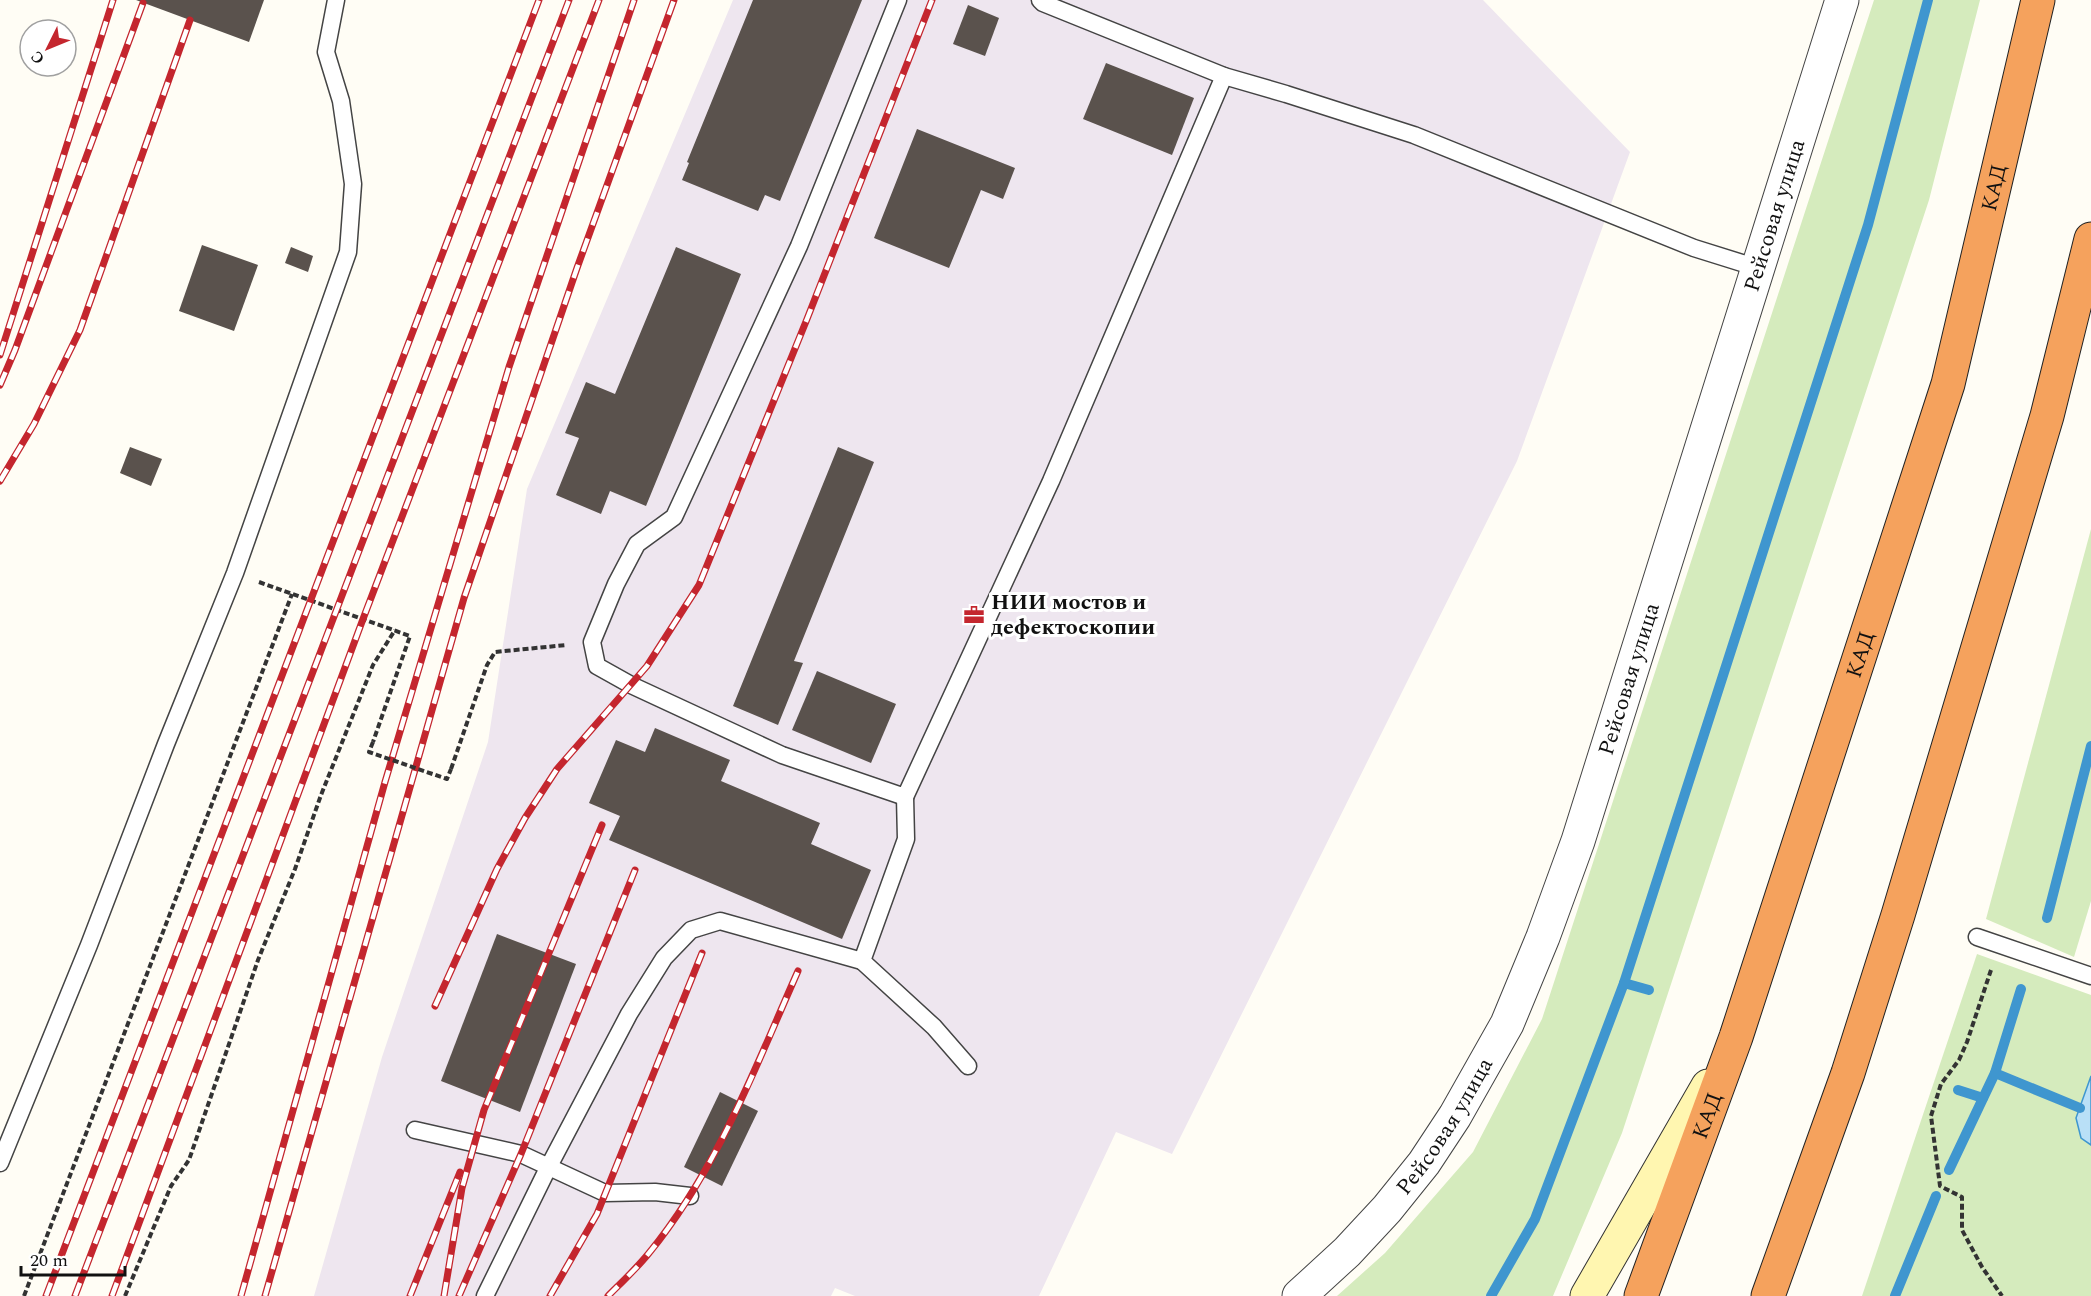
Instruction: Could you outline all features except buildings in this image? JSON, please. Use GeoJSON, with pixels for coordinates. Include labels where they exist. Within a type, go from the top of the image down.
{"type":"FeatureCollection","features":[{"type":"Feature","properties":{"kind":"highway","name":"КАД"},"geometry":{"type":"LineString","coordinates":[[1641,1296],[1736,1037],[1948,384],[2038,0]]}},
{"type":"Feature","properties":{"kind":"highway"},"geometry":{"type":"LineString","coordinates":[[1768,1296],[1848,1073],[1898,915],[2047,416],[2091,239]]}},
{"type":"Feature","properties":{"kind":"main road"},"geometry":{"type":"LineString","coordinates":[[1587,1296],[1736,1037]]}},
{"type":"Feature","properties":{"kind":"street","name":"Рейсовая улица"},"geometry":{"type":"LineString","coordinates":[[1299,1296],[1347,1252],[1387,1209],[1424,1163],[1455,1116],[1507,1024],[1543,937],[1578,841],[1842,0]]}},
{"type":"Feature","properties":{"kind":"lane"},"geometry":{"type":"LineString","coordinates":[[0,1163],[89,945],[235,573],[348,252],[353,184],[341,101],[326,52],[336,0]]}},
{"type":"Feature","properties":{"kind":"lane"},"geometry":{"type":"LineString","coordinates":[[898,0],[799,246],[674,517],[637,544],[616,584],[592,642],[597,666],[631,685],[783,755],[904,797]]}},
{"type":"Feature","properties":{"kind":"lane"},"geometry":{"type":"LineString","coordinates":[[1040,0],[1224,76],[1414,135],[1694,248],[1758,268]]}},
{"type":"Feature","properties":{"kind":"lane"},"geometry":{"type":"LineString","coordinates":[[862,961],[906,839],[904,797],[1051,481],[1224,76]]}},
{"type":"Feature","properties":{"kind":"lane"},"geometry":{"type":"LineString","coordinates":[[484,1296],[629,1014],[664,958],[691,930],[720,921],[862,961],[934,1027],[968,1066]]}},
{"type":"Feature","properties":{"kind":"lane"},"geometry":{"type":"LineString","coordinates":[[1977,937],[2091,976]]}},
{"type":"Feature","properties":{"kind":"lane"},"geometry":{"type":"LineString","coordinates":[[415,1130],[521,1154],[605,1193],[655,1192],[690,1196]]}},
{"type":"Feature","properties":{"kind":"path"},"geometry":{"type":"LineString","coordinates":[[235,573],[410,636],[369,752],[447,779],[487,665],[495,652],[592,642]]}},
{"type":"Feature","properties":{"kind":"path"},"geometry":{"type":"LineString","coordinates":[[24,1296],[292,594]]}},
{"type":"Feature","properties":{"kind":"path"},"geometry":{"type":"LineString","coordinates":[[125,1296],[171,1186],[189,1160],[258,960],[295,869],[325,783],[373,665],[395,630]]}},
{"type":"Feature","properties":{"kind":"path"},"geometry":{"type":"LineString","coordinates":[[2000,945],[1967,1042],[1959,1060],[1941,1084],[1931,1116],[1940,1186],[1962,1197],[1962,1230],[1982,1267],[2002,1296]]}},
{"type":"Feature","properties":{"kind":"shaded area","name":"НИИ мостов и дефектоскопии"},"geometry":{"type":"Polygon","coordinates":[[[733,0],[1483,0],[1630,152],[1517,461],[1172,1154],[1116,1132],[1039,1296],[855,1296],[835,1288],[831,1296],[314,1296],[382,1057],[488,742],[527,489],[733,0]]]}},
{"type":"Feature","properties":{"kind":"green space"},"geometry":{"type":"Polygon","coordinates":[[[1874,0],[1980,0],[1929,200],[1622,1133],[1553,1296],[1337,1296],[1385,1253],[1473,1152],[1542,1019],[1874,0]]]}},
{"type":"Feature","properties":{"kind":"green space"},"geometry":{"type":"Polygon","coordinates":[[[2091,529],[2091,901],[2074,957],[1986,919],[2091,529]]]}},
{"type":"Feature","properties":{"kind":"green space"},"geometry":{"type":"Polygon","coordinates":[[[1977,954],[2091,995],[2091,1296],[1862,1296],[1977,954]]]}},
{"type":"Feature","properties":{"kind":"water"},"geometry":{"type":"Polygon","coordinates":[[[2091,1076],[2091,1145],[2081,1138],[2076,1118],[2091,1076]]]}},
{"type":"Feature","properties":{"kind":"waterway"},"geometry":{"type":"LineString","coordinates":[[1491,1296],[1535,1219],[1624,983],[1868,225],[1928,0]]}},
{"type":"Feature","properties":{"kind":"waterway"},"geometry":{"type":"LineString","coordinates":[[2047,918],[2091,746]]}},
{"type":"Feature","properties":{"kind":"waterway"},"geometry":{"type":"LineString","coordinates":[[1624,983],[1649,990]]}},
{"type":"Feature","properties":{"kind":"waterway"},"geometry":{"type":"LineString","coordinates":[[1949,1170],[1995,1073],[2021,989]]}},
{"type":"Feature","properties":{"kind":"waterway"},"geometry":{"type":"LineString","coordinates":[[1995,1073],[2080,1108]]}},
{"type":"Feature","properties":{"kind":"waterway"},"geometry":{"type":"LineString","coordinates":[[1958,1090],[1983,1098]]}},
{"type":"Feature","properties":{"kind":"waterway"},"geometry":{"type":"LineString","coordinates":[[1895,1296],[1936,1196]]}},
{"type":"Feature","properties":{"kind":"railway"},"geometry":{"type":"LineString","coordinates":[[0,355],[113,0]]}},
{"type":"Feature","properties":{"kind":"railway"},"geometry":{"type":"LineString","coordinates":[[46,1296],[539,0]]}},
{"type":"Feature","properties":{"kind":"railway"},"geometry":{"type":"LineString","coordinates":[[75,1296],[569,0]]}},
{"type":"Feature","properties":{"kind":"railway"},"geometry":{"type":"LineString","coordinates":[[112,1296],[363,619],[599,0]]}},
{"type":"Feature","properties":{"kind":"railway"},"geometry":{"type":"LineString","coordinates":[[241,1296],[385,782],[509,367],[634,0]]}},
{"type":"Feature","properties":{"kind":"railway"},"geometry":{"type":"LineString","coordinates":[[265,1296],[464,598],[577,268],[674,0]]}},
{"type":"Feature","properties":{"kind":"railway"},"geometry":{"type":"LineString","coordinates":[[435,1006],[497,869],[525,818],[557,769],[647,666],[699,585],[807,319],[932,0]]}},
{"type":"Feature","properties":{"kind":"railway"},"geometry":{"type":"LineString","coordinates":[[0,385],[143,3]]}},
{"type":"Feature","properties":{"kind":"railway"},"geometry":{"type":"LineString","coordinates":[[0,481],[34,424],[80,330],[190,20]]}},
{"type":"Feature","properties":{"kind":"railway"},"geometry":{"type":"LineString","coordinates":[[444,1296],[462,1188],[484,1110],[602,825]]}},
{"type":"Feature","properties":{"kind":"railway"},"geometry":{"type":"LineString","coordinates":[[459,1296],[521,1154],[635,870]]}},
{"type":"Feature","properties":{"kind":"railway"},"geometry":{"type":"LineString","coordinates":[[550,1296],[597,1214],[702,953]]}},
{"type":"Feature","properties":{"kind":"railway"},"geometry":{"type":"LineString","coordinates":[[608,1296],[649,1253],[695,1188],[733,1117],[798,971]]}},
{"type":"Feature","properties":{"kind":"railway"},"geometry":{"type":"LineString","coordinates":[[410,1296],[460,1172]]}},
{"type":"Feature","properties":{"kind":"place","name":"НИИ мостов и дефектоскопии"},"geometry":{"type":"Point","coordinates":[974,615]}}]}
